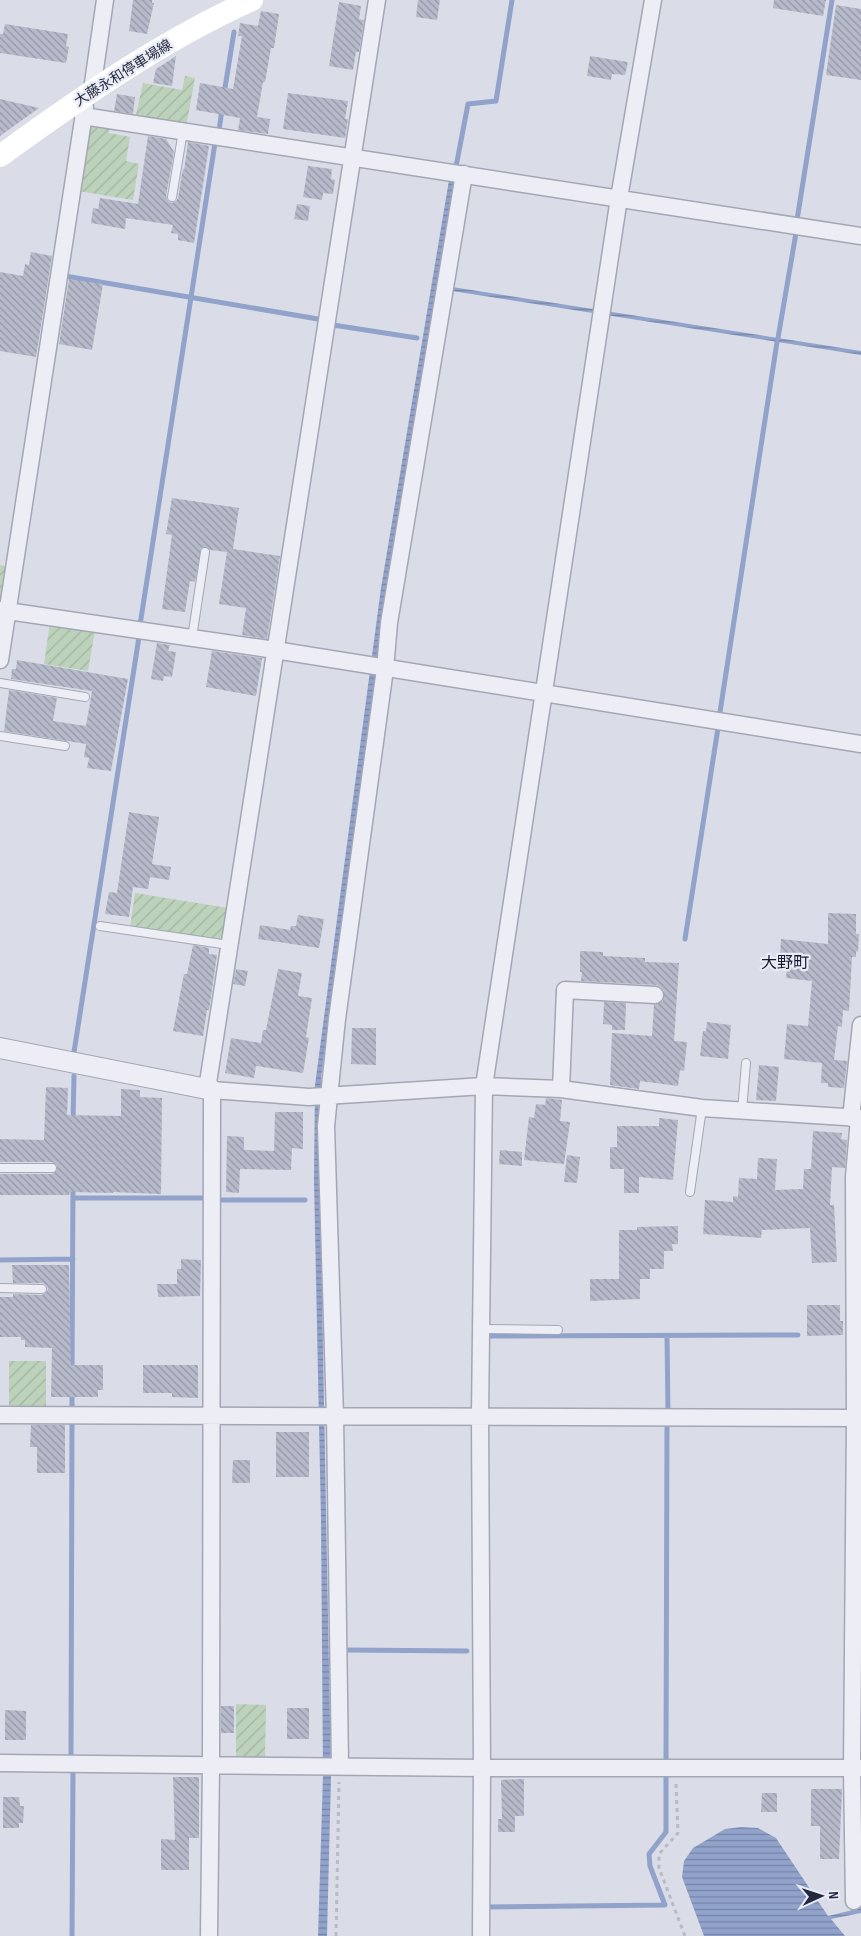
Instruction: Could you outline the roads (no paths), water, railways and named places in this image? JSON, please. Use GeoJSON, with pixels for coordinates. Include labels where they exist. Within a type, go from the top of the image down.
{"type":"FeatureCollection","features":[{"type":"Feature","properties":{"kind":"main road","name":"大藤永和停車場線"},"geometry":{"type":"LineString","coordinates":[[0,156],[90,91],[215,17],[252,0]]}},
{"type":"Feature","properties":{"kind":"street"},"geometry":{"type":"LineString","coordinates":[[0,660],[4,611],[83,116],[90,91],[105,0]]}},
{"type":"Feature","properties":{"kind":"street"},"geometry":{"type":"LineString","coordinates":[[209,1936],[211,1764],[209,1090],[229,945],[377,0]]}},
{"type":"Feature","properties":{"kind":"street"},"geometry":{"type":"LineString","coordinates":[[481,1936],[480,1417],[484,1086],[619,198],[653,0]]}},
{"type":"Feature","properties":{"kind":"street"},"geometry":{"type":"LineString","coordinates":[[83,116],[861,236]]}},
{"type":"Feature","properties":{"kind":"street"},"geometry":{"type":"LineString","coordinates":[[331,1766],[326,1126],[322,1096],[337,1020],[378,667],[389,623],[445,288],[458,173]]}},
{"type":"Feature","properties":{"kind":"street"},"geometry":{"type":"LineString","coordinates":[[4,611],[275,650],[861,744]]}},
{"type":"Feature","properties":{"kind":"street"},"geometry":{"type":"LineString","coordinates":[[561,1089],[565,990],[655,995]]}},
{"type":"Feature","properties":{"kind":"street"},"geometry":{"type":"LineString","coordinates":[[854,1901],[858,1419],[854,1177],[861,1025]]}},
{"type":"Feature","properties":{"kind":"street"},"geometry":{"type":"LineString","coordinates":[[0,1048],[209,1090],[322,1096],[484,1086],[561,1089],[702,1108],[857,1118]]}},
{"type":"Feature","properties":{"kind":"street"},"geometry":{"type":"LineString","coordinates":[[0,1415],[858,1419]]}},
{"type":"Feature","properties":{"kind":"street"},"geometry":{"type":"LineString","coordinates":[[0,1763],[482,1768],[856,1768]]}},
{"type":"Feature","properties":{"kind":"lane"},"geometry":{"type":"LineString","coordinates":[[172,197],[184,131]]}},
{"type":"Feature","properties":{"kind":"lane"},"geometry":{"type":"LineString","coordinates":[[192,638],[205,552]]}},
{"type":"Feature","properties":{"kind":"lane"},"geometry":{"type":"LineString","coordinates":[[0,683],[86,697]]}},
{"type":"Feature","properties":{"kind":"lane"},"geometry":{"type":"LineString","coordinates":[[0,736],[65,746]]}},
{"type":"Feature","properties":{"kind":"lane"},"geometry":{"type":"LineString","coordinates":[[100,926],[229,945]]}},
{"type":"Feature","properties":{"kind":"lane"},"geometry":{"type":"LineString","coordinates":[[742,1111],[746,1063]]}},
{"type":"Feature","properties":{"kind":"lane"},"geometry":{"type":"LineString","coordinates":[[690,1192],[702,1108]]}},
{"type":"Feature","properties":{"kind":"lane"},"geometry":{"type":"LineString","coordinates":[[0,1168],[52,1168]]}},
{"type":"Feature","properties":{"kind":"lane"},"geometry":{"type":"LineString","coordinates":[[0,1288],[42,1289]]}},
{"type":"Feature","properties":{"kind":"lane"},"geometry":{"type":"LineString","coordinates":[[482,1329],[558,1330]]}},
{"type":"Feature","properties":{"kind":"water"},"geometry":{"type":"Polygon","coordinates":[[[457,170],[439,285],[861,351],[861,355],[439,289],[378,662],[321,1078],[320,1187],[331,1777],[327,1936],[318,1936],[323,1775],[321,1521],[314,1180],[315,1085],[381,588],[449,180],[457,170]]]}},
{"type":"Feature","properties":{"kind":"water"},"geometry":{"type":"Polygon","coordinates":[[[741,1827],[758,1828],[776,1838],[828,1916],[861,1908],[861,1913],[831,1919],[845,1936],[704,1936],[682,1877],[684,1861],[693,1848],[725,1829],[741,1827]]]}},
{"type":"Feature","properties":{"kind":"waterway"},"geometry":{"type":"LineString","coordinates":[[455,172],[468,104],[496,101],[512,0]]}},
{"type":"Feature","properties":{"kind":"waterway"},"geometry":{"type":"LineString","coordinates":[[797,220],[832,0]]}},
{"type":"Feature","properties":{"kind":"waterway"},"geometry":{"type":"LineString","coordinates":[[224,94],[234,32]]}},
{"type":"Feature","properties":{"kind":"waterway"},"geometry":{"type":"LineString","coordinates":[[219,131],[222,109]]}},
{"type":"Feature","properties":{"kind":"waterway"},"geometry":{"type":"LineString","coordinates":[[140,625],[215,143],[219,143]]}},
{"type":"Feature","properties":{"kind":"waterway"},"geometry":{"type":"LineString","coordinates":[[778,338],[796,233]]}},
{"type":"Feature","properties":{"kind":"waterway"},"geometry":{"type":"LineString","coordinates":[[65,276],[318,319]]}},
{"type":"Feature","properties":{"kind":"waterway"},"geometry":{"type":"LineString","coordinates":[[333,325],[417,338]]}},
{"type":"Feature","properties":{"kind":"waterway"},"geometry":{"type":"LineString","coordinates":[[720,712],[777,342]]}},
{"type":"Feature","properties":{"kind":"waterway"},"geometry":{"type":"LineString","coordinates":[[74,1052],[139,637]]}},
{"type":"Feature","properties":{"kind":"waterway"},"geometry":{"type":"LineString","coordinates":[[685,939],[718,728]]}},
{"type":"Feature","properties":{"kind":"waterway"},"geometry":{"type":"LineString","coordinates":[[73,1121],[74,1076]]}},
{"type":"Feature","properties":{"kind":"waterway"},"geometry":{"type":"LineString","coordinates":[[72,1371],[73,1187]]}},
{"type":"Feature","properties":{"kind":"waterway"},"geometry":{"type":"LineString","coordinates":[[73,1198],[206,1198]]}},
{"type":"Feature","properties":{"kind":"waterway"},"geometry":{"type":"LineString","coordinates":[[218,1200],[305,1200]]}},
{"type":"Feature","properties":{"kind":"waterway"},"geometry":{"type":"LineString","coordinates":[[0,1260],[73,1259]]}},
{"type":"Feature","properties":{"kind":"waterway"},"geometry":{"type":"LineString","coordinates":[[487,1336],[798,1335]]}},
{"type":"Feature","properties":{"kind":"waterway"},"geometry":{"type":"LineString","coordinates":[[667,1336],[668,1412]]}},
{"type":"Feature","properties":{"kind":"waterway"},"geometry":{"type":"LineString","coordinates":[[72,1392],[72,1409]]}},
{"type":"Feature","properties":{"kind":"waterway"},"geometry":{"type":"LineString","coordinates":[[71,1755],[72,1421]]}},
{"type":"Feature","properties":{"kind":"waterway"},"geometry":{"type":"LineString","coordinates":[[666,1760],[667,1423]]}},
{"type":"Feature","properties":{"kind":"waterway"},"geometry":{"type":"LineString","coordinates":[[346,1650],[467,1651]]}},
{"type":"Feature","properties":{"kind":"waterway"},"geometry":{"type":"LineString","coordinates":[[72,1936],[73,1774]]}},
{"type":"Feature","properties":{"kind":"waterway"},"geometry":{"type":"LineString","coordinates":[[485,1907],[665,1905],[650,1866],[649,1854],[666,1832],[666,1774]]}},
{"type":"Feature","properties":{"kind":"district","name":"大野町"},"geometry":{"type":"Point","coordinates":[785,963]}}]}
